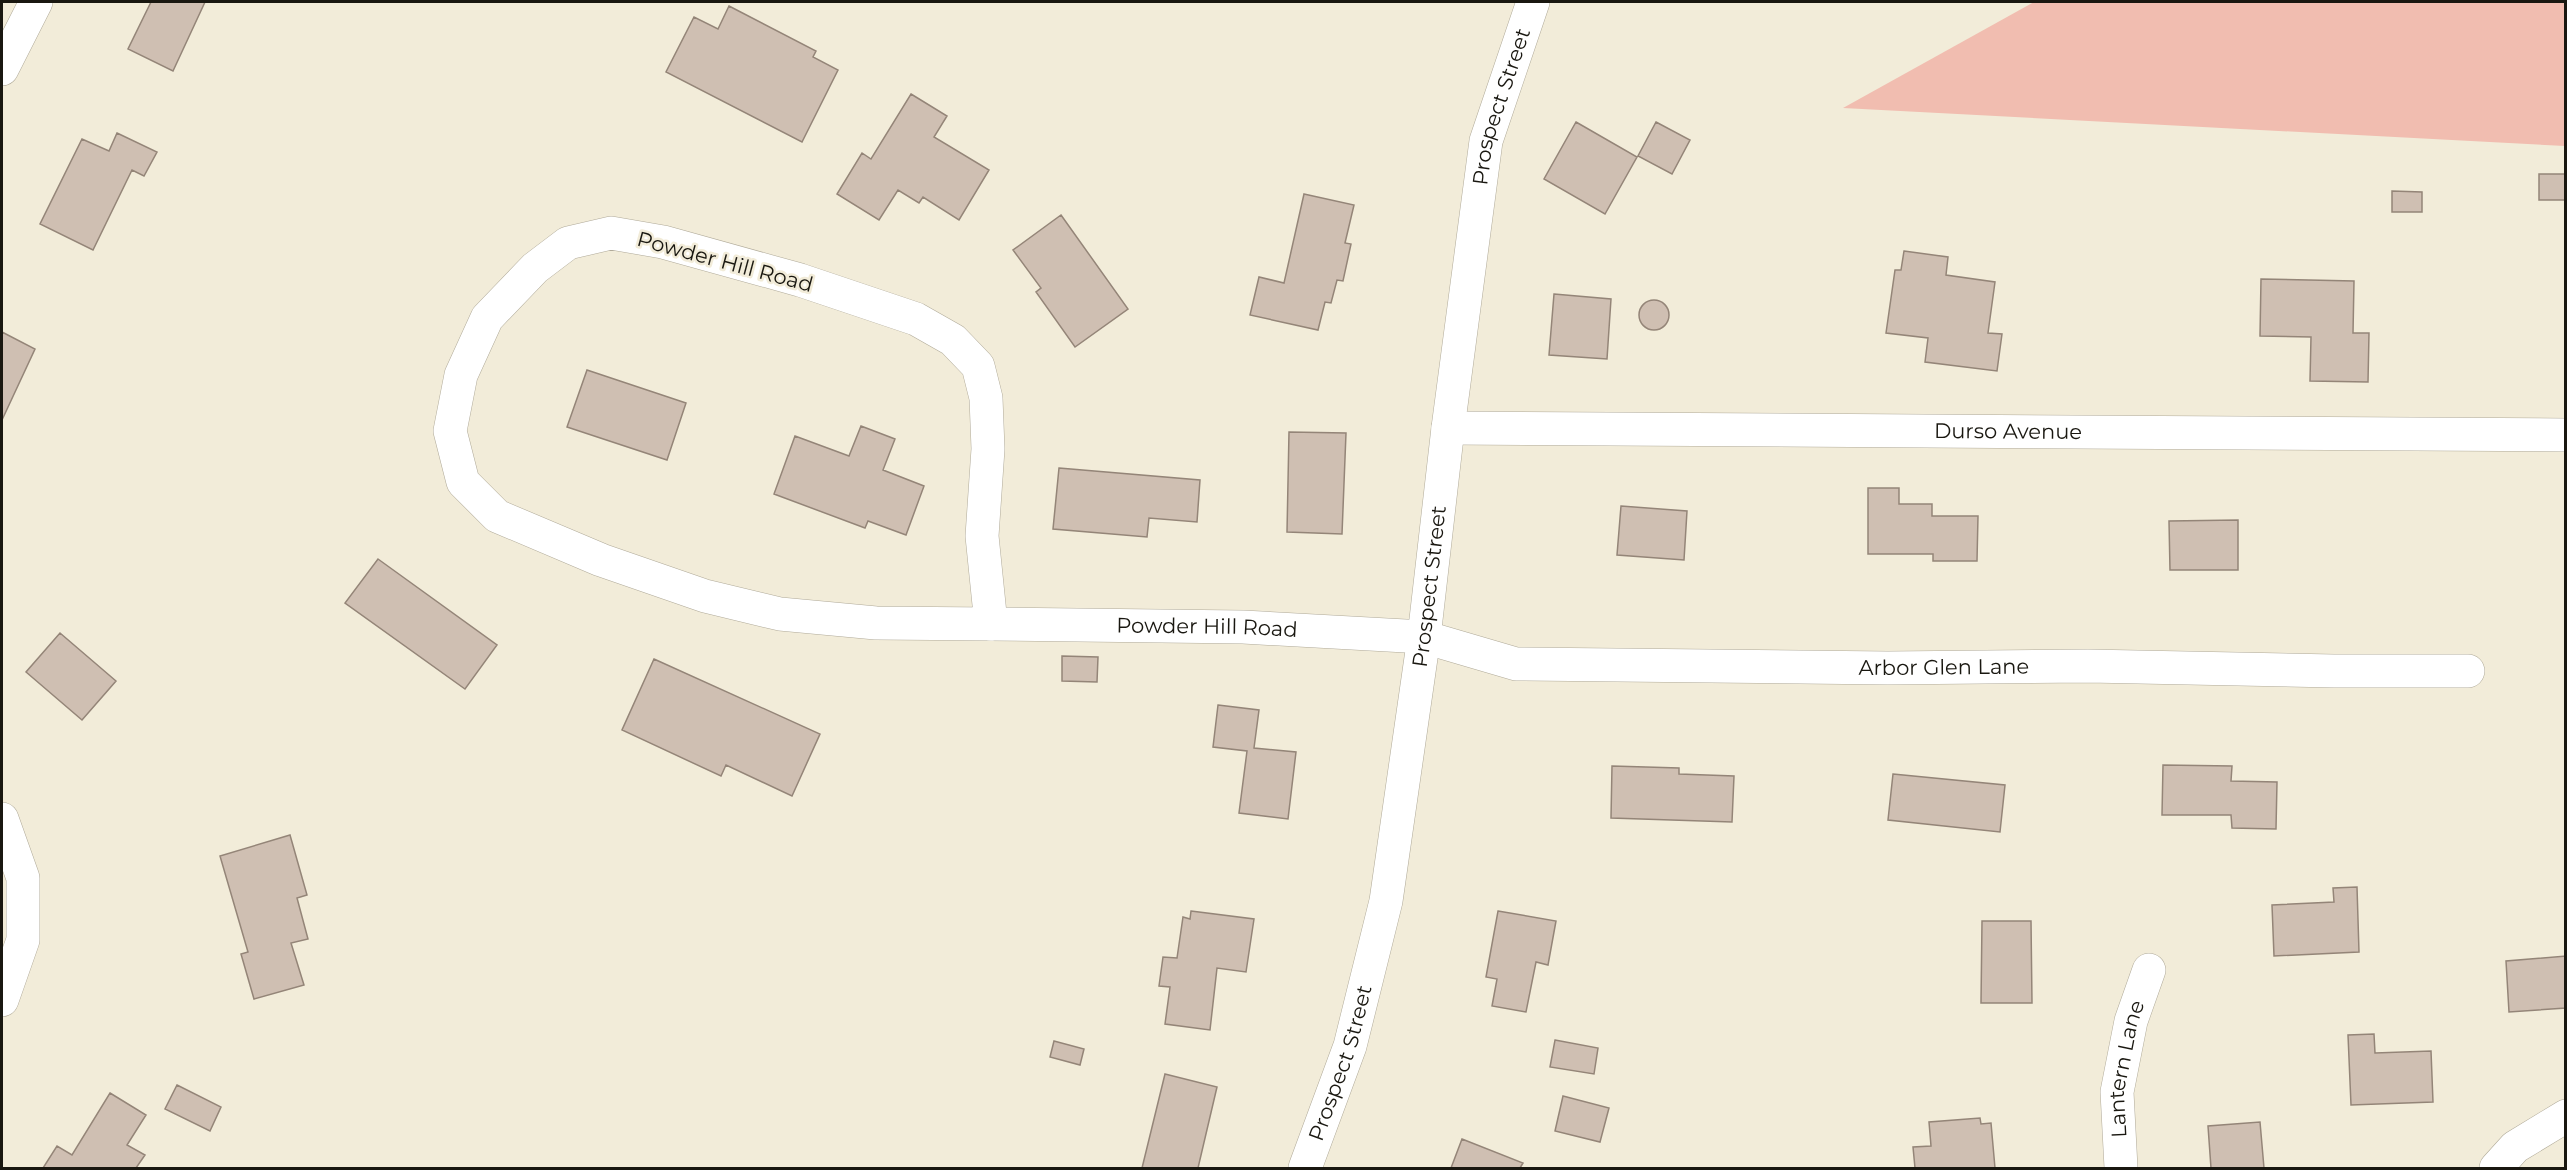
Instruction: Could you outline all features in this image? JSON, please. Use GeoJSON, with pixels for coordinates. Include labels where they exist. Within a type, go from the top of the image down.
{"type":"FeatureCollection","features":[{"type":"Feature","properties":{"kind":"street"},"geometry":{"type":"LineString","coordinates":[[2,69],[36,2]]}},
{"type":"Feature","properties":{"kind":"street","name":"Prospect Street"},"geometry":{"type":"LineString","coordinates":[[1305,1168],[1350,1046],[1386,902],[1424,637],[1448,428],[1486,141],[1533,2]]}},
{"type":"Feature","properties":{"kind":"street","name":"Powder Hill Road"},"geometry":{"type":"LineString","coordinates":[[991,624],[982,536],[988,449],[986,398],[978,366],[953,340],[916,319],[800,280],[663,242],[611,233],[568,243],[535,268],[487,318],[461,375],[450,431],[463,482],[497,516],[601,560],[705,596],[780,614],[876,623],[1243,627],[1424,637]]}},
{"type":"Feature","properties":{"kind":"street","name":"Durso Avenue"},"geometry":{"type":"LineString","coordinates":[[1448,428],[2565,435]]}},
{"type":"Feature","properties":{"kind":"street","name":"Arbor Glen Lane"},"geometry":{"type":"LineString","coordinates":[[1424,637],[1516,664],[1888,668],[2088,666],[2468,671]]}},
{"type":"Feature","properties":{"kind":"street"},"geometry":{"type":"LineString","coordinates":[[2,819],[23,878],[23,940],[2,1000]]}},
{"type":"Feature","properties":{"kind":"street","name":"Lantern Lane"},"geometry":{"type":"LineString","coordinates":[[2121,1168],[2117,1092],[2131,1021],[2149,970]]}},
{"type":"Feature","properties":{"kind":"street"},"geometry":{"type":"LineString","coordinates":[[2496,1168],[2516,1147],[2565,1116]]}},
{"type":"Feature","properties":{"kind":"shaded area"},"geometry":{"type":"Polygon","coordinates":[[[2034,2],[2565,2],[2565,146],[1843,108],[2034,2]]]}},
{"type":"Feature","properties":{"kind":"building"},"geometry":{"type":"Polygon","coordinates":[[[151,2],[205,2],[173,71],[128,49],[151,2]]]}},
{"type":"Feature","properties":{"kind":"building"},"geometry":{"type":"Polygon","coordinates":[[[729,6],[816,51],[813,57],[838,70],[802,142],[666,72],[694,17],[718,29],[729,6]]]}},
{"type":"Feature","properties":{"kind":"building"},"geometry":{"type":"Polygon","coordinates":[[[911,94],[947,116],[934,137],[989,170],[959,220],[923,197],[919,203],[898,190],[879,220],[837,194],[862,153],[871,159],[911,94]]]}},
{"type":"Feature","properties":{"kind":"building"},"geometry":{"type":"Polygon","coordinates":[[[1576,122],[1637,157],[1605,214],[1544,179],[1576,122]]]}},
{"type":"Feature","properties":{"kind":"building"},"geometry":{"type":"Polygon","coordinates":[[[1656,122],[1690,140],[1672,174],[1638,156],[1656,122]]]}},
{"type":"Feature","properties":{"kind":"building"},"geometry":{"type":"Polygon","coordinates":[[[117,133],[157,152],[144,176],[132,170],[93,250],[40,224],[82,139],[109,151],[117,133]]]}},
{"type":"Feature","properties":{"kind":"building"},"geometry":{"type":"Polygon","coordinates":[[[2539,174],[2566,174],[2566,200],[2539,200],[2539,174]]]}},
{"type":"Feature","properties":{"kind":"building"},"geometry":{"type":"Polygon","coordinates":[[[2392,191],[2422,192],[2422,212],[2392,212],[2392,191]]]}},
{"type":"Feature","properties":{"kind":"building"},"geometry":{"type":"Polygon","coordinates":[[[1304,194],[1354,205],[1345,243],[1351,244],[1343,281],[1337,280],[1331,303],[1325,302],[1318,330],[1250,315],[1259,277],[1284,283],[1304,194]]]}},
{"type":"Feature","properties":{"kind":"building"},"geometry":{"type":"Polygon","coordinates":[[[1061,215],[1128,309],[1075,347],[1036,292],[1041,288],[1013,250],[1061,215]]]}},
{"type":"Feature","properties":{"kind":"building"},"geometry":{"type":"Polygon","coordinates":[[[1904,251],[1948,257],[1946,275],[1995,282],[1988,333],[2002,334],[1997,371],[1925,362],[1928,338],[1886,333],[1895,270],[1901,270],[1904,251]]]}},
{"type":"Feature","properties":{"kind":"building"},"geometry":{"type":"Polygon","coordinates":[[[2261,279],[2354,281],[2353,333],[2369,333],[2368,382],[2310,381],[2311,337],[2260,336],[2261,279]]]}},
{"type":"Feature","properties":{"kind":"building"},"geometry":{"type":"Polygon","coordinates":[[[1554,294],[1611,299],[1607,359],[1549,355],[1554,294]]]}},
{"type":"Feature","properties":{"kind":"building"},"geometry":{"type":"Polygon","coordinates":[[[1654,300],[1665,304],[1669,315],[1665,326],[1654,330],[1643,326],[1639,315],[1643,304],[1654,300]]]}},
{"type":"Feature","properties":{"kind":"building"},"geometry":{"type":"Polygon","coordinates":[[[2,332],[35,349],[2,420],[2,332]]]}},
{"type":"Feature","properties":{"kind":"building"},"geometry":{"type":"Polygon","coordinates":[[[587,370],[686,403],[667,460],[567,427],[587,370]]]}},
{"type":"Feature","properties":{"kind":"building"},"geometry":{"type":"Polygon","coordinates":[[[861,426],[895,439],[883,470],[924,486],[906,535],[868,521],[865,528],[774,494],[795,436],[849,456],[861,426]]]}},
{"type":"Feature","properties":{"kind":"building"},"geometry":{"type":"Polygon","coordinates":[[[1289,432],[1346,433],[1342,534],[1287,532],[1289,432]]]}},
{"type":"Feature","properties":{"kind":"building"},"geometry":{"type":"Polygon","coordinates":[[[1059,468],[1200,480],[1197,522],[1149,518],[1147,537],[1053,529],[1059,468]]]}},
{"type":"Feature","properties":{"kind":"building"},"geometry":{"type":"Polygon","coordinates":[[[1868,488],[1899,488],[1899,504],[1932,504],[1932,516],[1978,516],[1977,561],[1933,561],[1933,554],[1868,554],[1868,488]]]}},
{"type":"Feature","properties":{"kind":"building"},"geometry":{"type":"Polygon","coordinates":[[[1621,506],[1687,511],[1684,560],[1617,555],[1621,506]]]}},
{"type":"Feature","properties":{"kind":"building"},"geometry":{"type":"Polygon","coordinates":[[[2238,520],[2238,570],[2170,570],[2169,521],[2238,520]]]}},
{"type":"Feature","properties":{"kind":"building"},"geometry":{"type":"Polygon","coordinates":[[[378,559],[497,645],[465,689],[345,603],[378,559]]]}},
{"type":"Feature","properties":{"kind":"building"},"geometry":{"type":"Polygon","coordinates":[[[60,633],[116,681],[82,720],[26,672],[60,633]]]}},
{"type":"Feature","properties":{"kind":"building"},"geometry":{"type":"Polygon","coordinates":[[[1062,656],[1098,657],[1097,682],[1062,681],[1062,656]]]}},
{"type":"Feature","properties":{"kind":"building"},"geometry":{"type":"Polygon","coordinates":[[[654,659],[820,734],[792,796],[726,765],[721,776],[622,730],[654,659]]]}},
{"type":"Feature","properties":{"kind":"building"},"geometry":{"type":"Polygon","coordinates":[[[1218,705],[1259,710],[1254,748],[1296,752],[1288,819],[1239,813],[1247,751],[1213,747],[1218,705]]]}},
{"type":"Feature","properties":{"kind":"building"},"geometry":{"type":"Polygon","coordinates":[[[2163,765],[2232,766],[2231,781],[2277,782],[2276,829],[2232,828],[2231,815],[2162,815],[2163,765]]]}},
{"type":"Feature","properties":{"kind":"building"},"geometry":{"type":"Polygon","coordinates":[[[1612,766],[1679,768],[1679,774],[1734,776],[1732,822],[1611,818],[1612,766]]]}},
{"type":"Feature","properties":{"kind":"building"},"geometry":{"type":"Polygon","coordinates":[[[1893,774],[2005,785],[2000,832],[1888,820],[1893,774]]]}},
{"type":"Feature","properties":{"kind":"building"},"geometry":{"type":"Polygon","coordinates":[[[290,835],[307,895],[297,898],[308,939],[291,943],[304,985],[254,999],[241,954],[248,952],[220,856],[290,835]]]}},
{"type":"Feature","properties":{"kind":"building"},"geometry":{"type":"Polygon","coordinates":[[[2357,887],[2359,952],[2274,956],[2272,905],[2334,902],[2333,888],[2357,887]]]}},
{"type":"Feature","properties":{"kind":"building"},"geometry":{"type":"Polygon","coordinates":[[[1191,911],[1254,919],[1246,972],[1217,968],[1210,1030],[1165,1024],[1170,987],[1159,986],[1163,957],[1177,958],[1183,917],[1190,919],[1191,911]]]}},
{"type":"Feature","properties":{"kind":"building"},"geometry":{"type":"Polygon","coordinates":[[[1498,911],[1556,921],[1548,965],[1536,962],[1526,1012],[1492,1006],[1497,979],[1486,977],[1498,911]]]}},
{"type":"Feature","properties":{"kind":"building"},"geometry":{"type":"Polygon","coordinates":[[[1982,921],[2031,921],[2032,1003],[1981,1003],[1982,921]]]}},
{"type":"Feature","properties":{"kind":"building"},"geometry":{"type":"Polygon","coordinates":[[[2566,956],[2566,1008],[2509,1012],[2506,961],[2566,956]]]}},
{"type":"Feature","properties":{"kind":"building"},"geometry":{"type":"Polygon","coordinates":[[[2374,1034],[2375,1053],[2431,1051],[2433,1102],[2351,1105],[2348,1035],[2374,1034]]]}},
{"type":"Feature","properties":{"kind":"building"},"geometry":{"type":"Polygon","coordinates":[[[1555,1040],[1598,1048],[1594,1074],[1550,1067],[1555,1040]]]}},
{"type":"Feature","properties":{"kind":"building"},"geometry":{"type":"Polygon","coordinates":[[[1054,1041],[1084,1049],[1080,1065],[1050,1057],[1054,1041]]]}},
{"type":"Feature","properties":{"kind":"building"},"geometry":{"type":"Polygon","coordinates":[[[1165,1074],[1217,1087],[1198,1168],[1142,1168],[1165,1074]]]}},
{"type":"Feature","properties":{"kind":"building"},"geometry":{"type":"Polygon","coordinates":[[[177,1085],[221,1107],[210,1131],[165,1109],[177,1085]]]}},
{"type":"Feature","properties":{"kind":"building"},"geometry":{"type":"Polygon","coordinates":[[[110,1093],[146,1115],[127,1145],[145,1155],[136,1168],[43,1168],[57,1146],[72,1155],[110,1093]]]}},
{"type":"Feature","properties":{"kind":"building"},"geometry":{"type":"Polygon","coordinates":[[[1563,1096],[1609,1108],[1600,1142],[1555,1131],[1563,1096]]]}},
{"type":"Feature","properties":{"kind":"building"},"geometry":{"type":"Polygon","coordinates":[[[1980,1118],[1981,1124],[1991,1123],[1995,1168],[1915,1168],[1913,1147],[1931,1146],[1929,1122],[1980,1118]]]}},
{"type":"Feature","properties":{"kind":"building"},"geometry":{"type":"Polygon","coordinates":[[[2260,1122],[2264,1168],[2211,1168],[2208,1126],[2260,1122]]]}},
{"type":"Feature","properties":{"kind":"building"},"geometry":{"type":"Polygon","coordinates":[[[1462,1139],[1523,1163],[1520,1168],[1451,1168],[1462,1139]]]}}]}
